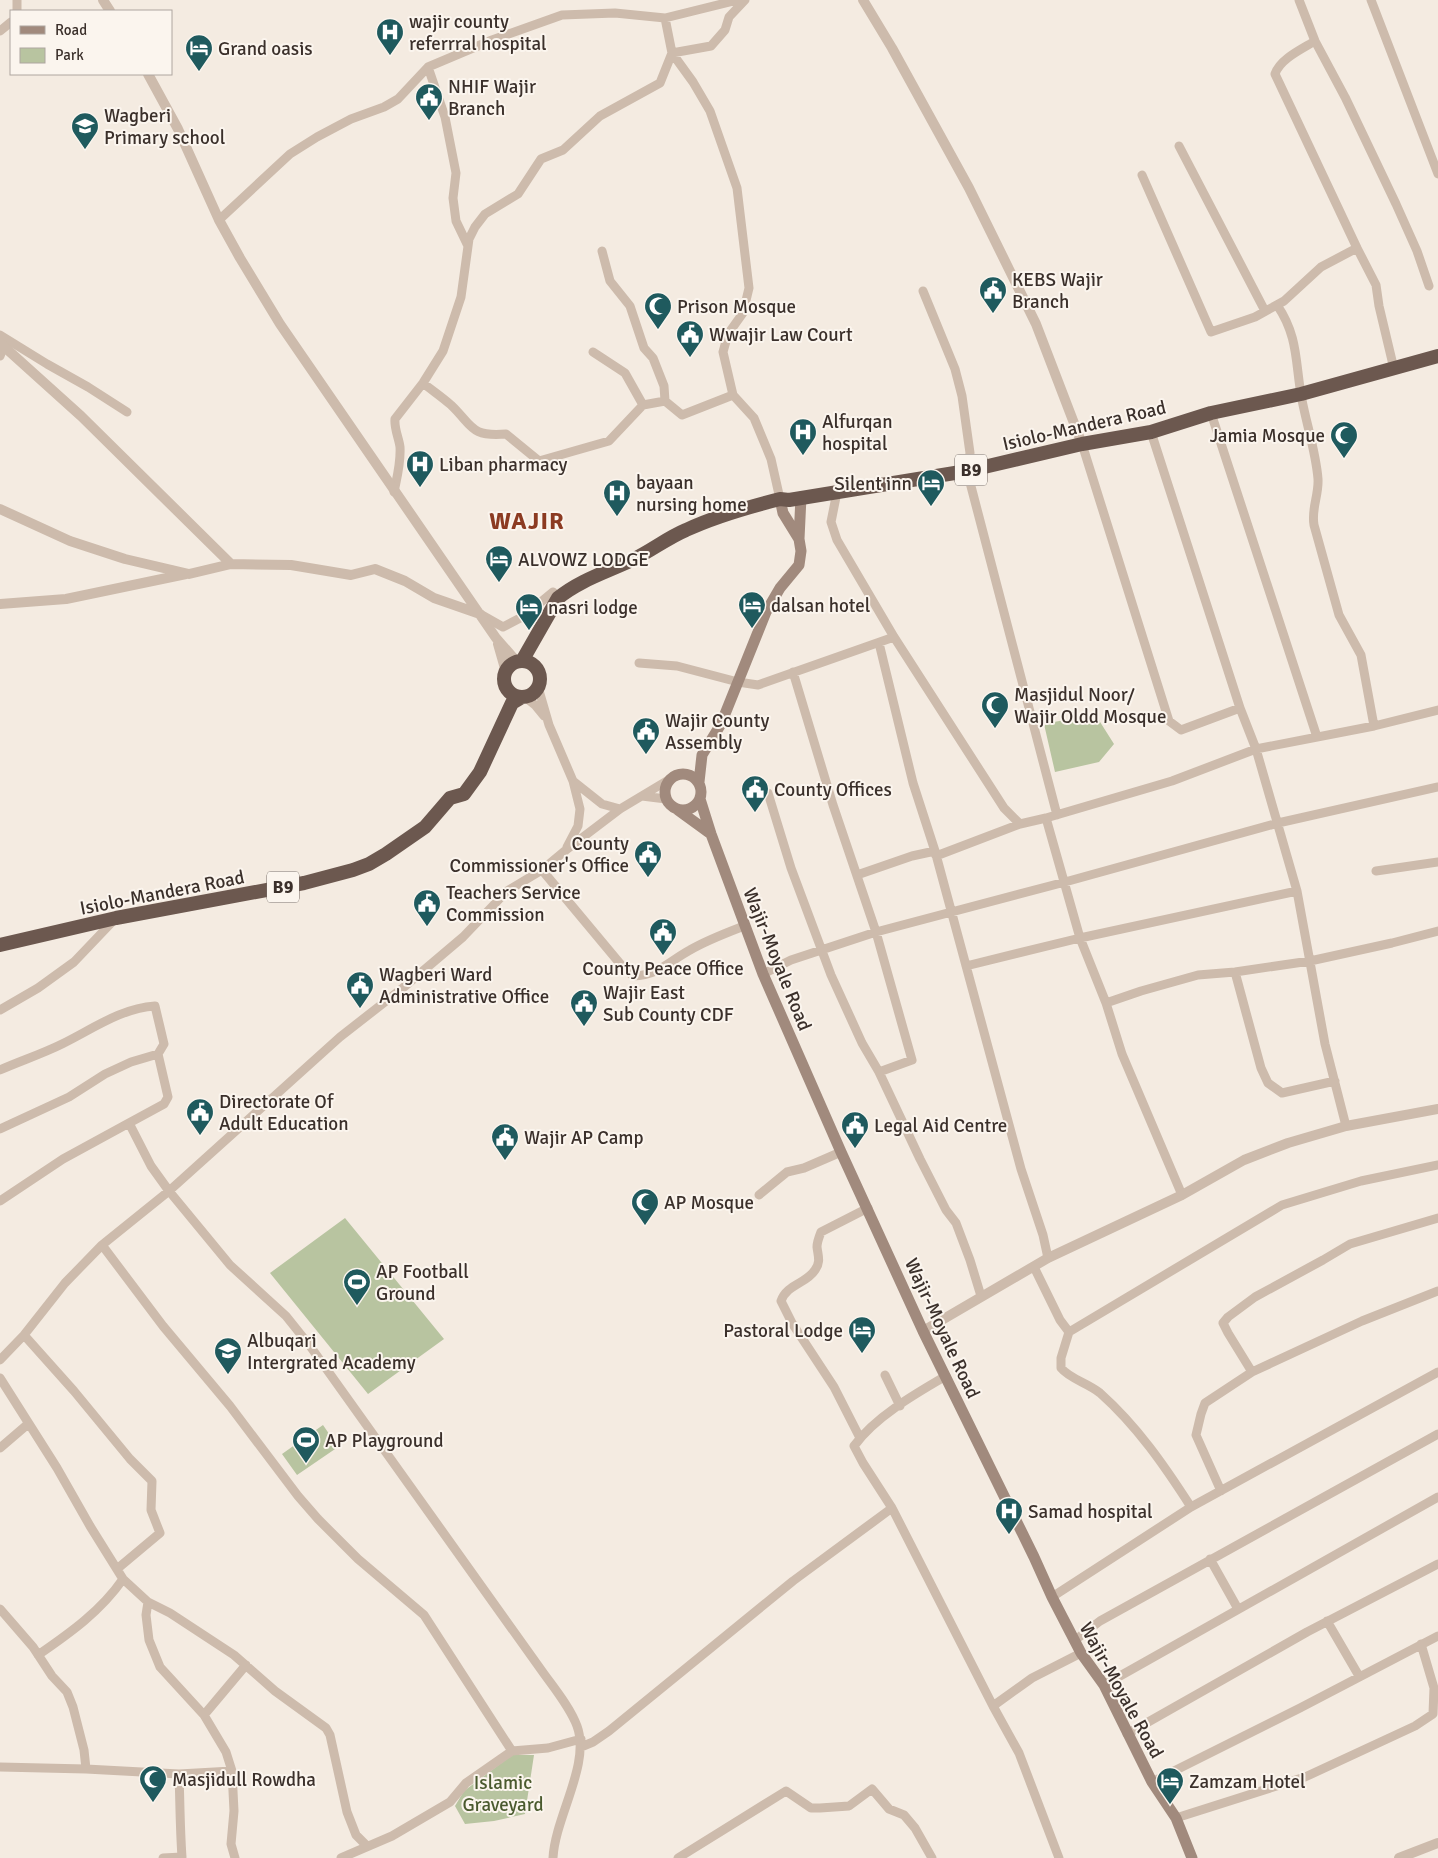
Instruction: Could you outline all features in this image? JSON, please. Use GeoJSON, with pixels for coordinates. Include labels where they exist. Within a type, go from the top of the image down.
{"type":"FeatureCollection","features":[{"type":"Feature","properties":{"kind":"highway","name":"Isiolo-Mandera Road"},"geometry":{"type":"LineString","coordinates":[[501,724],[506,672],[512,664],[519,662],[538,635],[558,598],[588,578],[633,559],[685,530],[726,514],[780,499],[789,500],[967,471],[1082,444],[1151,432],[1211,413],[1301,394],[1438,356]]}},
{"type":"Feature","properties":{"kind":"highway","name":"Isiolo-Mandera Road"},"geometry":{"type":"LineString","coordinates":[[0,945],[116,918],[304,883],[369,864],[425,827],[450,798],[464,794],[480,772],[512,704],[533,694],[538,687],[540,679],[538,635]]}},
{"type":"Feature","properties":{"kind":"highway"},"geometry":{"type":"LineString","coordinates":[[519,662],[531,664],[539,672]]}},
{"type":"Feature","properties":{"kind":"highway"},"geometry":{"type":"LineString","coordinates":[[506,686],[512,694],[524,697]]}},
{"type":"Feature","properties":{"kind":"main road"},"geometry":{"type":"LineString","coordinates":[[711,834],[671,806],[664,792],[666,785],[675,776],[702,755],[721,724],[766,612],[780,588],[799,565],[801,551],[799,539],[801,497]]}},
{"type":"Feature","properties":{"kind":"main road"},"geometry":{"type":"LineString","coordinates":[[780,499],[783,513],[799,539]]}},
{"type":"Feature","properties":{"kind":"main road"},"geometry":{"type":"LineString","coordinates":[[678,810],[690,809],[700,799],[699,782],[702,755]]}},
{"type":"Feature","properties":{"kind":"main road"},"geometry":{"type":"LineString","coordinates":[[675,776],[687,774],[699,782]]}},
{"type":"Feature","properties":{"kind":"main road","name":"Wajir-Moyale Road"},"geometry":{"type":"LineString","coordinates":[[700,799],[744,926],[763,974],[841,1152],[923,1331],[1074,1641],[1104,1685],[1152,1782],[1176,1818],[1192,1858]]}},
{"type":"Feature","properties":{"kind":"street"},"geometry":{"type":"LineString","coordinates":[[219,220],[290,154],[351,119],[384,107],[398,99],[428,68],[492,40],[562,15],[615,13],[665,18],[738,0]]}},
{"type":"Feature","properties":{"kind":"street"},"geometry":{"type":"LineString","coordinates":[[672,53],[711,46],[726,30],[729,17],[745,0]]}},
{"type":"Feature","properties":{"kind":"street"},"geometry":{"type":"LineString","coordinates":[[863,0],[946,145],[1036,324],[1082,444],[1169,721],[1181,730],[1240,708]]}},
{"type":"Feature","properties":{"kind":"street"},"geometry":{"type":"LineString","coordinates":[[1299,0],[1315,41],[1345,97],[1396,204],[1417,251],[1429,286]]}},
{"type":"Feature","properties":{"kind":"street"},"geometry":{"type":"LineString","coordinates":[[1371,0],[1438,174]]}},
{"type":"Feature","properties":{"kind":"street"},"geometry":{"type":"LineString","coordinates":[[665,18],[672,53],[693,82],[710,111],[737,188],[749,288],[743,312],[728,334],[722,352],[733,395],[754,418],[771,459],[780,499]]}},
{"type":"Feature","properties":{"kind":"street"},"geometry":{"type":"LineString","coordinates":[[0,31],[10,23]]}},
{"type":"Feature","properties":{"kind":"street"},"geometry":{"type":"LineString","coordinates":[[1315,41],[1282,63],[1277,68],[1275,74],[1356,248],[1376,285],[1394,369]]}},
{"type":"Feature","properties":{"kind":"street"},"geometry":{"type":"LineString","coordinates":[[394,492],[400,466],[400,446],[395,419],[424,383],[443,350],[461,297],[469,239],[475,227],[485,214],[518,194],[541,159],[563,150],[600,116],[660,82],[672,53]]}},
{"type":"Feature","properties":{"kind":"street"},"geometry":{"type":"LineString","coordinates":[[428,68],[445,117],[456,173],[452,198],[456,221],[469,248]]}},
{"type":"Feature","properties":{"kind":"street"},"geometry":{"type":"LineString","coordinates":[[149,75],[178,129],[219,220],[280,324],[496,638],[519,662]]}},
{"type":"Feature","properties":{"kind":"street"},"geometry":{"type":"LineString","coordinates":[[1179,146],[1264,311]]}},
{"type":"Feature","properties":{"kind":"street"},"geometry":{"type":"LineString","coordinates":[[1142,175],[1211,332],[1225,326],[1237,324],[1284,301],[1321,267],[1356,248]]}},
{"type":"Feature","properties":{"kind":"street"},"geometry":{"type":"LineString","coordinates":[[602,251],[610,281],[630,306],[644,348],[653,358],[664,386],[665,401],[682,415],[733,395]]}},
{"type":"Feature","properties":{"kind":"street"},"geometry":{"type":"LineString","coordinates":[[923,291],[955,369],[962,396],[970,453],[967,471],[1057,815]]}},
{"type":"Feature","properties":{"kind":"street"},"geometry":{"type":"LineString","coordinates":[[1277,305],[1287,319],[1293,335],[1301,394],[1318,478],[1312,514],[1314,525],[1339,615],[1358,648],[1363,661],[1374,726]]}},
{"type":"Feature","properties":{"kind":"street"},"geometry":{"type":"LineString","coordinates":[[0,335],[47,364],[88,386],[127,412]]}},
{"type":"Feature","properties":{"kind":"street"},"geometry":{"type":"LineString","coordinates":[[1,348],[81,416],[231,564]]}},
{"type":"Feature","properties":{"kind":"street"},"geometry":{"type":"LineString","coordinates":[[593,352],[625,372],[643,405]]}},
{"type":"Feature","properties":{"kind":"street"},"geometry":{"type":"LineString","coordinates":[[424,383],[452,406],[473,430],[489,435],[506,434],[539,461],[609,441],[643,405],[665,401]]}},
{"type":"Feature","properties":{"kind":"street"},"geometry":{"type":"LineString","coordinates":[[1211,413],[1318,737]]}},
{"type":"Feature","properties":{"kind":"street"},"geometry":{"type":"LineString","coordinates":[[1151,432],[1240,708],[1256,749],[1278,822],[1297,891],[1325,1044],[1346,1126]]}},
{"type":"Feature","properties":{"kind":"street"},"geometry":{"type":"LineString","coordinates":[[837,492],[831,522],[837,540],[894,637],[1004,808],[1020,824]]}},
{"type":"Feature","properties":{"kind":"street"},"geometry":{"type":"LineString","coordinates":[[0,509],[70,541],[125,558],[189,574]]}},
{"type":"Feature","properties":{"kind":"street"},"geometry":{"type":"LineString","coordinates":[[0,604],[66,599],[231,564],[291,565],[351,575],[375,569],[405,581],[434,598],[480,614],[503,627],[524,616],[553,592],[558,598]]}},
{"type":"Feature","properties":{"kind":"street"},"geometry":{"type":"LineString","coordinates":[[639,663],[677,666],[738,682],[758,685],[894,637]]}},
{"type":"Feature","properties":{"kind":"street"},"geometry":{"type":"LineString","coordinates":[[496,638],[506,672]]}},
{"type":"Feature","properties":{"kind":"street"},"geometry":{"type":"LineString","coordinates":[[879,643],[913,783],[936,853],[950,912],[1009,1119],[1021,1169],[1048,1258]]}},
{"type":"Feature","properties":{"kind":"street"},"geometry":{"type":"LineString","coordinates":[[793,672],[833,805],[876,932],[912,1060],[879,1072]]}},
{"type":"Feature","properties":{"kind":"street"},"geometry":{"type":"LineString","coordinates":[[538,687],[550,725],[573,781],[580,809],[578,826],[566,850]]}},
{"type":"Feature","properties":{"kind":"street"},"geometry":{"type":"LineString","coordinates":[[524,697],[535,705],[550,725]]}},
{"type":"Feature","properties":{"kind":"street"},"geometry":{"type":"LineString","coordinates":[[857,875],[912,856],[936,853],[1020,824],[1172,781],[1256,749],[1374,726],[1438,710]]}},
{"type":"Feature","properties":{"kind":"street"},"geometry":{"type":"LineString","coordinates":[[0,1360],[24,1336],[65,1283],[102,1245],[169,1191],[340,1037],[404,987],[463,936],[507,891],[542,870],[620,809],[675,776]]}},
{"type":"Feature","properties":{"kind":"street"},"geometry":{"type":"LineString","coordinates":[[573,781],[602,804],[620,809]]}},
{"type":"Feature","properties":{"kind":"street"},"geometry":{"type":"LineString","coordinates":[[763,974],[791,960],[876,932],[1065,882],[1278,822],[1438,787]]}},
{"type":"Feature","properties":{"kind":"street"},"geometry":{"type":"LineString","coordinates":[[768,793],[791,868],[831,975],[862,1043],[879,1072],[920,1159],[946,1210],[956,1223],[981,1296]]}},
{"type":"Feature","properties":{"kind":"street"},"geometry":{"type":"LineString","coordinates":[[642,796],[666,799]]}},
{"type":"Feature","properties":{"kind":"street"},"geometry":{"type":"LineString","coordinates":[[1046,818],[1080,938],[1106,1003],[1122,1054],[1182,1194]]}},
{"type":"Feature","properties":{"kind":"street"},"geometry":{"type":"LineString","coordinates":[[1376,871],[1438,862]]}},
{"type":"Feature","properties":{"kind":"street"},"geometry":{"type":"LineString","coordinates":[[542,870],[622,966],[633,976],[656,971],[703,943],[744,926]]}},
{"type":"Feature","properties":{"kind":"street"},"geometry":{"type":"LineString","coordinates":[[966,966],[1080,938],[1297,891]]}},
{"type":"Feature","properties":{"kind":"street"},"geometry":{"type":"LineString","coordinates":[[0,1010],[38,988],[74,962],[116,918]]}},
{"type":"Feature","properties":{"kind":"street"},"geometry":{"type":"LineString","coordinates":[[1106,1003],[1198,975],[1235,972],[1310,961],[1438,931]]}},
{"type":"Feature","properties":{"kind":"street"},"geometry":{"type":"LineString","coordinates":[[1235,972],[1261,1068],[1268,1083],[1282,1093],[1335,1082]]}},
{"type":"Feature","properties":{"kind":"street"},"geometry":{"type":"LineString","coordinates":[[0,1070],[61,1045],[106,1020],[143,1007],[155,1006],[158,1013],[164,1044],[158,1054],[131,1062],[106,1074],[69,1097],[0,1129]]}},
{"type":"Feature","properties":{"kind":"street"},"geometry":{"type":"LineString","coordinates":[[0,1201],[63,1159],[164,1104],[168,1097],[158,1054]]}},
{"type":"Feature","properties":{"kind":"street"},"geometry":{"type":"LineString","coordinates":[[923,1331],[1048,1258],[1182,1194],[1244,1160],[1288,1143],[1346,1126],[1438,1110]]}},
{"type":"Feature","properties":{"kind":"street"},"geometry":{"type":"LineString","coordinates":[[129,1123],[151,1166],[169,1191],[230,1265],[286,1316],[310,1346],[542,1670],[577,1724],[581,1743],[578,1769],[561,1816],[553,1845],[552,1858]]}},
{"type":"Feature","properties":{"kind":"street"},"geometry":{"type":"LineString","coordinates":[[760,1195],[787,1172],[804,1168],[841,1152]]}},
{"type":"Feature","properties":{"kind":"street"},"geometry":{"type":"LineString","coordinates":[[1191,1507],[1157,1454],[1132,1424],[1099,1392],[1087,1383],[1068,1375],[1061,1368],[1061,1358],[1069,1332],[1282,1206],[1330,1189],[1438,1165]]}},
{"type":"Feature","properties":{"kind":"street"},"geometry":{"type":"LineString","coordinates":[[860,1438],[834,1388],[792,1323],[781,1300],[784,1292],[815,1272],[818,1264],[817,1247],[821,1232],[868,1208]]}},
{"type":"Feature","properties":{"kind":"street"},"geometry":{"type":"LineString","coordinates":[[1252,1372],[1228,1333],[1224,1323],[1228,1317],[1255,1297],[1350,1244],[1438,1218]]}},
{"type":"Feature","properties":{"kind":"street"},"geometry":{"type":"LineString","coordinates":[[102,1245],[163,1326],[230,1406],[313,1513],[358,1559],[424,1616],[512,1751]]}},
{"type":"Feature","properties":{"kind":"street"},"geometry":{"type":"LineString","coordinates":[[1034,1267],[1060,1320],[1069,1332]]}},
{"type":"Feature","properties":{"kind":"street"},"geometry":{"type":"LineString","coordinates":[[1220,1491],[1196,1435],[1205,1403],[1252,1372],[1362,1321],[1438,1291]]}},
{"type":"Feature","properties":{"kind":"street"},"geometry":{"type":"LineString","coordinates":[[24,1336],[130,1459],[152,1481],[151,1510],[160,1533],[116,1569]]}},
{"type":"Feature","properties":{"kind":"street"},"geometry":{"type":"LineString","coordinates":[[1052,1597],[1191,1507],[1438,1372]]}},
{"type":"Feature","properties":{"kind":"street"},"geometry":{"type":"LineString","coordinates":[[885,1375],[900,1406]]}},
{"type":"Feature","properties":{"kind":"street"},"geometry":{"type":"LineString","coordinates":[[946,1376],[900,1406],[860,1438],[854,1446],[892,1508],[1019,1753],[1059,1858]]}},
{"type":"Feature","properties":{"kind":"street"},"geometry":{"type":"LineString","coordinates":[[0,1378],[123,1579],[148,1602],[170,1613],[246,1665],[275,1691],[326,1728],[330,1735],[347,1812],[356,1835],[367,1846]]}},
{"type":"Feature","properties":{"kind":"street"},"geometry":{"type":"LineString","coordinates":[[0,1448],[28,1424]]}},
{"type":"Feature","properties":{"kind":"street"},"geometry":{"type":"LineString","coordinates":[[1074,1641],[1100,1621],[1438,1434]]}},
{"type":"Feature","properties":{"kind":"street"},"geometry":{"type":"LineString","coordinates":[[1104,1685],[1438,1497]]}},
{"type":"Feature","properties":{"kind":"street"},"geometry":{"type":"LineString","coordinates":[[341,1858],[392,1836],[450,1802],[466,1783],[512,1751],[593,1742],[793,1581],[892,1508]]}},
{"type":"Feature","properties":{"kind":"street"},"geometry":{"type":"LineString","coordinates":[[1210,1559],[1238,1609]]}},
{"type":"Feature","properties":{"kind":"street"},"geometry":{"type":"LineString","coordinates":[[1127,1734],[1327,1621],[1438,1564]]}},
{"type":"Feature","properties":{"kind":"street"},"geometry":{"type":"LineString","coordinates":[[38,1655],[96,1611],[113,1594],[123,1579]]}},
{"type":"Feature","properties":{"kind":"street"},"geometry":{"type":"LineString","coordinates":[[148,1602],[146,1615],[149,1640],[160,1668],[204,1715],[226,1752],[232,1771],[234,1811],[232,1844],[235,1858]]}},
{"type":"Feature","properties":{"kind":"street"},"geometry":{"type":"LineString","coordinates":[[0,1609],[38,1655],[52,1676],[67,1692],[74,1706],[84,1750],[86,1769]]}},
{"type":"Feature","properties":{"kind":"street"},"geometry":{"type":"LineString","coordinates":[[1327,1621],[1359,1676]]}},
{"type":"Feature","properties":{"kind":"street"},"geometry":{"type":"LineString","coordinates":[[1152,1782],[1438,1636]]}},
{"type":"Feature","properties":{"kind":"street"},"geometry":{"type":"LineString","coordinates":[[1176,1818],[1305,1777],[1415,1726],[1433,1714],[1434,1688],[1422,1644]]}},
{"type":"Feature","properties":{"kind":"street"},"geometry":{"type":"LineString","coordinates":[[993,1706],[1032,1678],[1081,1653]]}},
{"type":"Feature","properties":{"kind":"street"},"geometry":{"type":"LineString","coordinates":[[204,1715],[246,1665]]}},
{"type":"Feature","properties":{"kind":"street"},"geometry":{"type":"LineString","coordinates":[[0,1767],[179,1774],[232,1771]]}},
{"type":"Feature","properties":{"kind":"street"},"geometry":{"type":"LineString","coordinates":[[163,1858],[182,1857],[179,1818],[179,1774]]}},
{"type":"Feature","properties":{"kind":"street"},"geometry":{"type":"LineString","coordinates":[[678,1858],[786,1791],[811,1808],[820,1808],[849,1806],[872,1789],[889,1809],[904,1815],[915,1828],[932,1858]]}},
{"type":"Feature","properties":{"kind":"street"},"geometry":{"type":"LineString","coordinates":[[1399,1858],[1418,1855],[1438,1843]]}},
{"type":"Feature","properties":{"kind":"green space"},"geometry":{"type":"Polygon","coordinates":[[[1095,714],[1114,744],[1099,762],[1055,772],[1044,724],[1095,714]]]}},
{"type":"Feature","properties":{"kind":"green space","name":"AP Football Ground"},"geometry":{"type":"Polygon","coordinates":[[[345,1218],[444,1339],[368,1394],[270,1273],[345,1218]]]}},
{"type":"Feature","properties":{"kind":"green space"},"geometry":{"type":"Polygon","coordinates":[[[323,1425],[338,1447],[297,1475],[282,1454],[323,1425]]]}},
{"type":"Feature","properties":{"kind":"green space","name":"Islamic Graveyard"},"geometry":{"type":"Polygon","coordinates":[[[512,1755],[534,1755],[525,1814],[494,1821],[465,1824],[455,1806],[464,1791],[512,1755]]]}},
{"type":"Feature","properties":{"kind":"place","name":"wajir county referrral hospital"},"geometry":{"type":"Point","coordinates":[390,56]}},
{"type":"Feature","properties":{"kind":"place","name":"Grand oasis"},"geometry":{"type":"Point","coordinates":[199,72]}},
{"type":"Feature","properties":{"kind":"place","name":"NHIF Wajir Branch"},"geometry":{"type":"Point","coordinates":[429,121]}},
{"type":"Feature","properties":{"kind":"place","name":"Wagberi Primary school"},"geometry":{"type":"Point","coordinates":[85,150]}},
{"type":"Feature","properties":{"kind":"place","name":"KEBS Wajir Branch"},"geometry":{"type":"Point","coordinates":[993,314]}},
{"type":"Feature","properties":{"kind":"place","name":"Prison Mosque"},"geometry":{"type":"Point","coordinates":[658,330]}},
{"type":"Feature","properties":{"kind":"place","name":"Wwajir Law Court"},"geometry":{"type":"Point","coordinates":[690,358]}},
{"type":"Feature","properties":{"kind":"place","name":"Alfurqan hospital"},"geometry":{"type":"Point","coordinates":[803,456]}},
{"type":"Feature","properties":{"kind":"place","name":"Jamia Mosque"},"geometry":{"type":"Point","coordinates":[1344,459]}},
{"type":"Feature","properties":{"kind":"place","name":"Liban pharmacy"},"geometry":{"type":"Point","coordinates":[420,488]}},
{"type":"Feature","properties":{"kind":"place","name":"Silent inn"},"geometry":{"type":"Point","coordinates":[931,507]}},
{"type":"Feature","properties":{"kind":"place","name":"bayaan nursing home"},"geometry":{"type":"Point","coordinates":[617,517]}},
{"type":"Feature","properties":{"kind":"place","name":"ALVOWZ LODGE"},"geometry":{"type":"Point","coordinates":[499,583]}},
{"type":"Feature","properties":{"kind":"place","name":"dalsan hotel"},"geometry":{"type":"Point","coordinates":[752,629]}},
{"type":"Feature","properties":{"kind":"place","name":"nasri lodge"},"geometry":{"type":"Point","coordinates":[529,631]}},
{"type":"Feature","properties":{"kind":"place","name":"Masjidul Noor/ Wajir Oldd Mosque"},"geometry":{"type":"Point","coordinates":[995,729]}},
{"type":"Feature","properties":{"kind":"place","name":"Wajir County Assembly"},"geometry":{"type":"Point","coordinates":[646,755]}},
{"type":"Feature","properties":{"kind":"place","name":"County Offices"},"geometry":{"type":"Point","coordinates":[755,813]}},
{"type":"Feature","properties":{"kind":"place","name":"County Commissioner's Office"},"geometry":{"type":"Point","coordinates":[648,878]}},
{"type":"Feature","properties":{"kind":"place","name":"Teachers Service Commission"},"geometry":{"type":"Point","coordinates":[427,927]}},
{"type":"Feature","properties":{"kind":"place","name":"County Peace Office"},"geometry":{"type":"Point","coordinates":[663,956]}},
{"type":"Feature","properties":{"kind":"place","name":"Wagberi Ward Administrative Office"},"geometry":{"type":"Point","coordinates":[360,1009]}},
{"type":"Feature","properties":{"kind":"place","name":"Wajir East Sub County CDF"},"geometry":{"type":"Point","coordinates":[584,1027]}},
{"type":"Feature","properties":{"kind":"place","name":"Directorate Of Adult Education"},"geometry":{"type":"Point","coordinates":[200,1136]}},
{"type":"Feature","properties":{"kind":"place","name":"Legal Aid Centre"},"geometry":{"type":"Point","coordinates":[855,1149]}},
{"type":"Feature","properties":{"kind":"place","name":"Wajir AP Camp"},"geometry":{"type":"Point","coordinates":[505,1161]}},
{"type":"Feature","properties":{"kind":"place","name":"AP Mosque"},"geometry":{"type":"Point","coordinates":[645,1226]}},
{"type":"Feature","properties":{"kind":"place","name":"AP Football Ground"},"geometry":{"type":"Point","coordinates":[357,1306]}},
{"type":"Feature","properties":{"kind":"place","name":"Pastoral Lodge"},"geometry":{"type":"Point","coordinates":[862,1354]}},
{"type":"Feature","properties":{"kind":"place","name":"Albuqari Intergrated Academy"},"geometry":{"type":"Point","coordinates":[228,1375]}},
{"type":"Feature","properties":{"kind":"place","name":"AP Playground"},"geometry":{"type":"Point","coordinates":[306,1464]}},
{"type":"Feature","properties":{"kind":"place","name":"Samad hospital"},"geometry":{"type":"Point","coordinates":[1009,1535]}},
{"type":"Feature","properties":{"kind":"place","name":"Masjidull Rowdha"},"geometry":{"type":"Point","coordinates":[153,1803]}},
{"type":"Feature","properties":{"kind":"place","name":"Zamzam Hotel"},"geometry":{"type":"Point","coordinates":[1170,1805]}},
{"type":"Feature","properties":{"kind":"district","name":"WAJIR"},"geometry":{"type":"Point","coordinates":[527,521]}}]}
